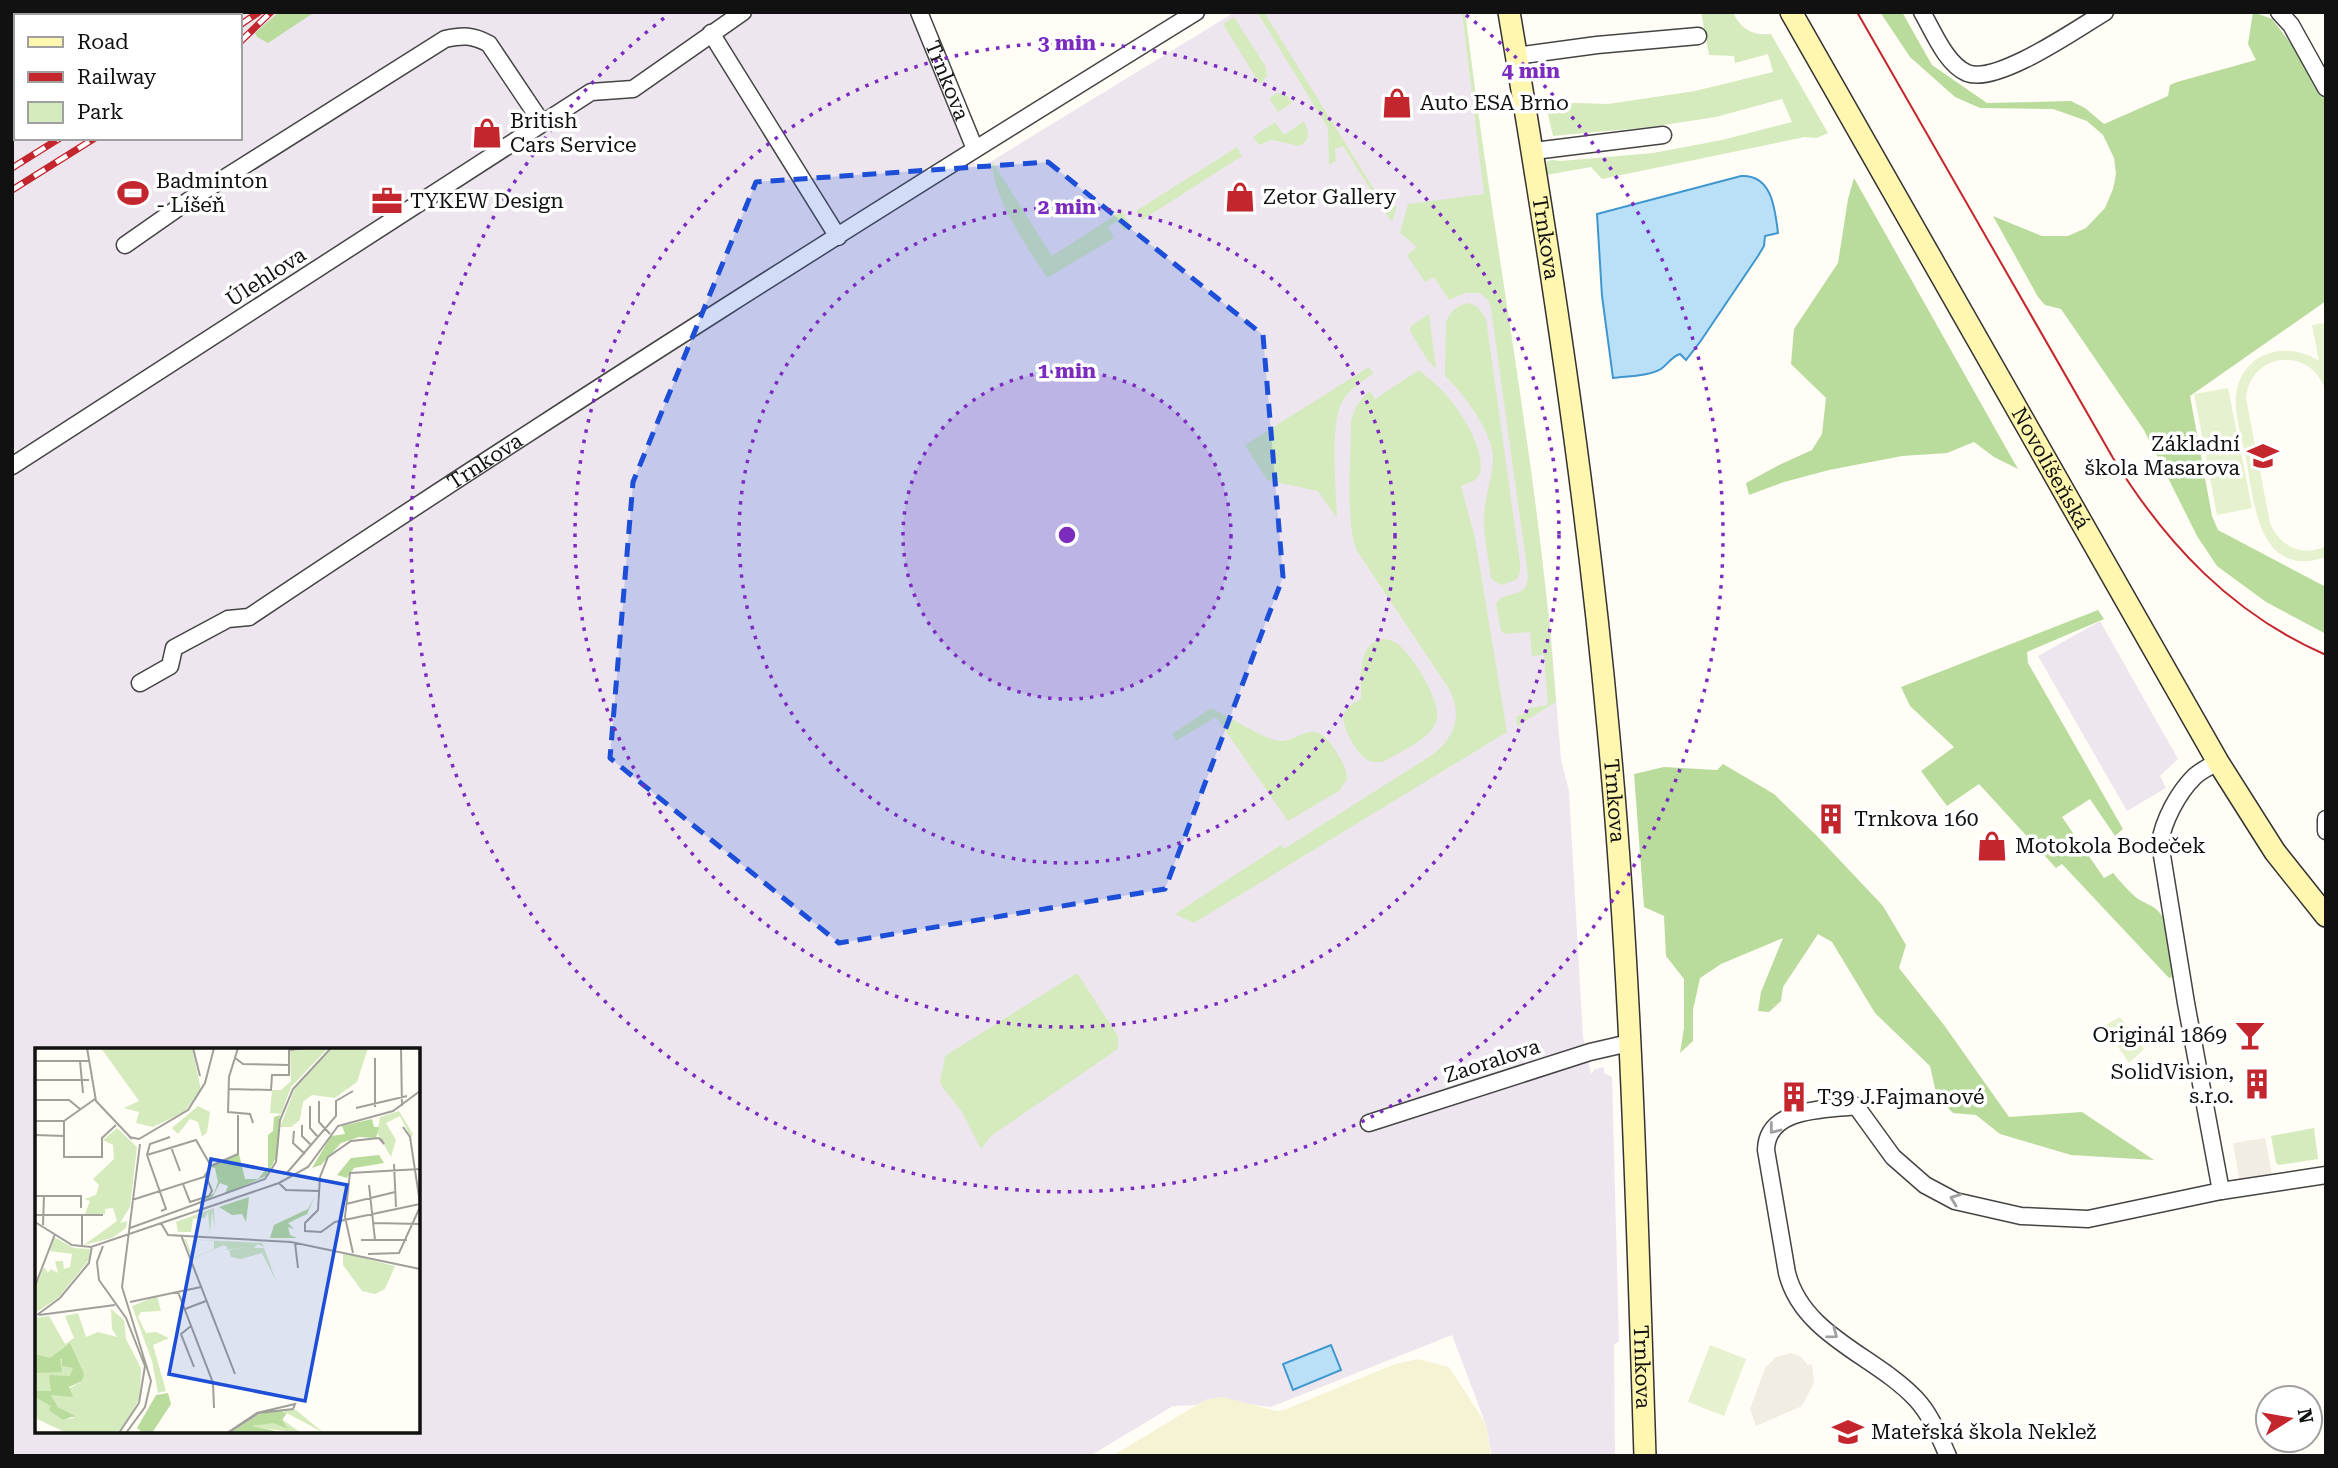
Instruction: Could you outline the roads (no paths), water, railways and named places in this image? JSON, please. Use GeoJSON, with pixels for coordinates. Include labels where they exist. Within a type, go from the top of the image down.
{"type":"FeatureCollection","features":[{"type":"Feature","properties":{"kind":"street","name":"Úlehlova"},"geometry":{"type":"LineString","coordinates":[[12,466],[591,92],[633,89],[743,12]]}},
{"type":"Feature","properties":{"kind":"street","name":"Trnkova"},"geometry":{"type":"LineString","coordinates":[[919,12],[975,149]]}},
{"type":"Feature","properties":{"kind":"street","name":"Trnkova"},"geometry":{"type":"LineString","coordinates":[[140,683],[170,666],[174,648],[229,619],[249,617],[388,524],[975,149],[1196,12]]}},
{"type":"Feature","properties":{"kind":"street","name":"Trnkova"},"geometry":{"type":"LineString","coordinates":[[1509,12],[1534,151],[1590,557],[1618,849],[1629,1043],[1644,1456]]}},
{"type":"Feature","properties":{"kind":"street","name":"Novolíšeňská"},"geometry":{"type":"LineString","coordinates":[[1791,12],[2218,762],[2275,852],[2326,916]]}},
{"type":"Feature","properties":{"kind":"street"},"geometry":{"type":"LineString","coordinates":[[1922,12],[1951,60],[1964,71],[1975,75],[2018,64],[2105,12]]}},
{"type":"Feature","properties":{"kind":"street"},"geometry":{"type":"LineString","coordinates":[[2279,12],[2291,26],[2326,88]]}},
{"type":"Feature","properties":{"kind":"street"},"geometry":{"type":"LineString","coordinates":[[711,33],[838,237]]}},
{"type":"Feature","properties":{"kind":"street"},"geometry":{"type":"LineString","coordinates":[[125,245],[188,201],[445,38],[476,36],[489,44],[542,123]]}},
{"type":"Feature","properties":{"kind":"street"},"geometry":{"type":"LineString","coordinates":[[1516,56],[1698,36]]}},
{"type":"Feature","properties":{"kind":"street"},"geometry":{"type":"LineString","coordinates":[[1534,151],[1663,135]]}},
{"type":"Feature","properties":{"kind":"street"},"geometry":{"type":"LineString","coordinates":[[2218,762],[2191,781],[2164,825],[2160,843],[2221,1191]]}},
{"type":"Feature","properties":{"kind":"street"},"geometry":{"type":"LineString","coordinates":[[2326,819],[2326,831]]}},
{"type":"Feature","properties":{"kind":"street","name":"Zaoralova"},"geometry":{"type":"LineString","coordinates":[[1369,1123],[1590,1052],[1629,1043]]}},
{"type":"Feature","properties":{"kind":"street"},"geometry":{"type":"LineString","coordinates":[[1948,1456],[1928,1415],[1914,1397],[1812,1319],[1798,1300],[1787,1273],[1768,1164],[1766,1141],[1775,1124],[1783,1119],[1817,1111],[1856,1106],[1893,1157],[1925,1185],[1955,1201],[2021,1216],[2088,1219],[2221,1191],[2326,1175]]}},
{"type":"Feature","properties":{"kind":"water"},"geometry":{"type":"Polygon","coordinates":[[[1741,176],[1751,177],[1766,187],[1773,204],[1778,233],[1765,236],[1764,246],[1758,256],[1686,360],[1680,354],[1656,371],[1613,378],[1602,296],[1597,214],[1741,176]]]}},
{"type":"Feature","properties":{"kind":"water"},"geometry":{"type":"Polygon","coordinates":[[[1331,1345],[1341,1370],[1293,1390],[1283,1364],[1331,1345]]]}},
{"type":"Feature","properties":{"kind":"tram line"},"geometry":{"type":"LineString","coordinates":[[1857,12],[2113,458],[2155,519],[2204,573],[2231,597],[2292,638],[2326,655]]}},
{"type":"Feature","properties":{"kind":"railway"},"geometry":{"type":"LineString","coordinates":[[242,24],[259,12]]}},
{"type":"Feature","properties":{"kind":"railway"},"geometry":{"type":"LineString","coordinates":[[242,40],[271,12]]}},
{"type":"Feature","properties":{"kind":"railway"},"geometry":{"type":"LineString","coordinates":[[12,168],[57,140]]}},
{"type":"Feature","properties":{"kind":"railway"},"geometry":{"type":"LineString","coordinates":[[12,190],[92,140]]}},
{"type":"Feature","properties":{"kind":"place","name":"Auto ESA Brno"},"geometry":{"type":"Point","coordinates":[1397,103]}},
{"type":"Feature","properties":{"kind":"place","name":"British Cars Service"},"geometry":{"type":"Point","coordinates":[487,133]}},
{"type":"Feature","properties":{"kind":"place","name":"Badminton - Líšeň"},"geometry":{"type":"Point","coordinates":[133,193]}},
{"type":"Feature","properties":{"kind":"place","name":"Zetor Gallery"},"geometry":{"type":"Point","coordinates":[1240,197]}},
{"type":"Feature","properties":{"kind":"place","name":"TYKEW Design"},"geometry":{"type":"Point","coordinates":[387,201]}},
{"type":"Feature","properties":{"kind":"place","name":"Základní škola Masarova"},"geometry":{"type":"Point","coordinates":[2263,456]}},
{"type":"Feature","properties":{"kind":"place","name":"Trnkova 160"},"geometry":{"type":"Point","coordinates":[1831,819]}},
{"type":"Feature","properties":{"kind":"place","name":"Motokola Bodeček"},"geometry":{"type":"Point","coordinates":[1992,846]}},
{"type":"Feature","properties":{"kind":"place","name":"Originál 1869"},"geometry":{"type":"Point","coordinates":[2250,1035]}},
{"type":"Feature","properties":{"kind":"place","name":"SolidVision, s.r.o."},"geometry":{"type":"Point","coordinates":[2257,1084]}},
{"type":"Feature","properties":{"kind":"place","name":"T39 J.Fajmanové"},"geometry":{"type":"Point","coordinates":[1794,1097]}},
{"type":"Feature","properties":{"kind":"place","name":"Mateřská škola Neklež"},"geometry":{"type":"Point","coordinates":[1848,1432]}}]}
